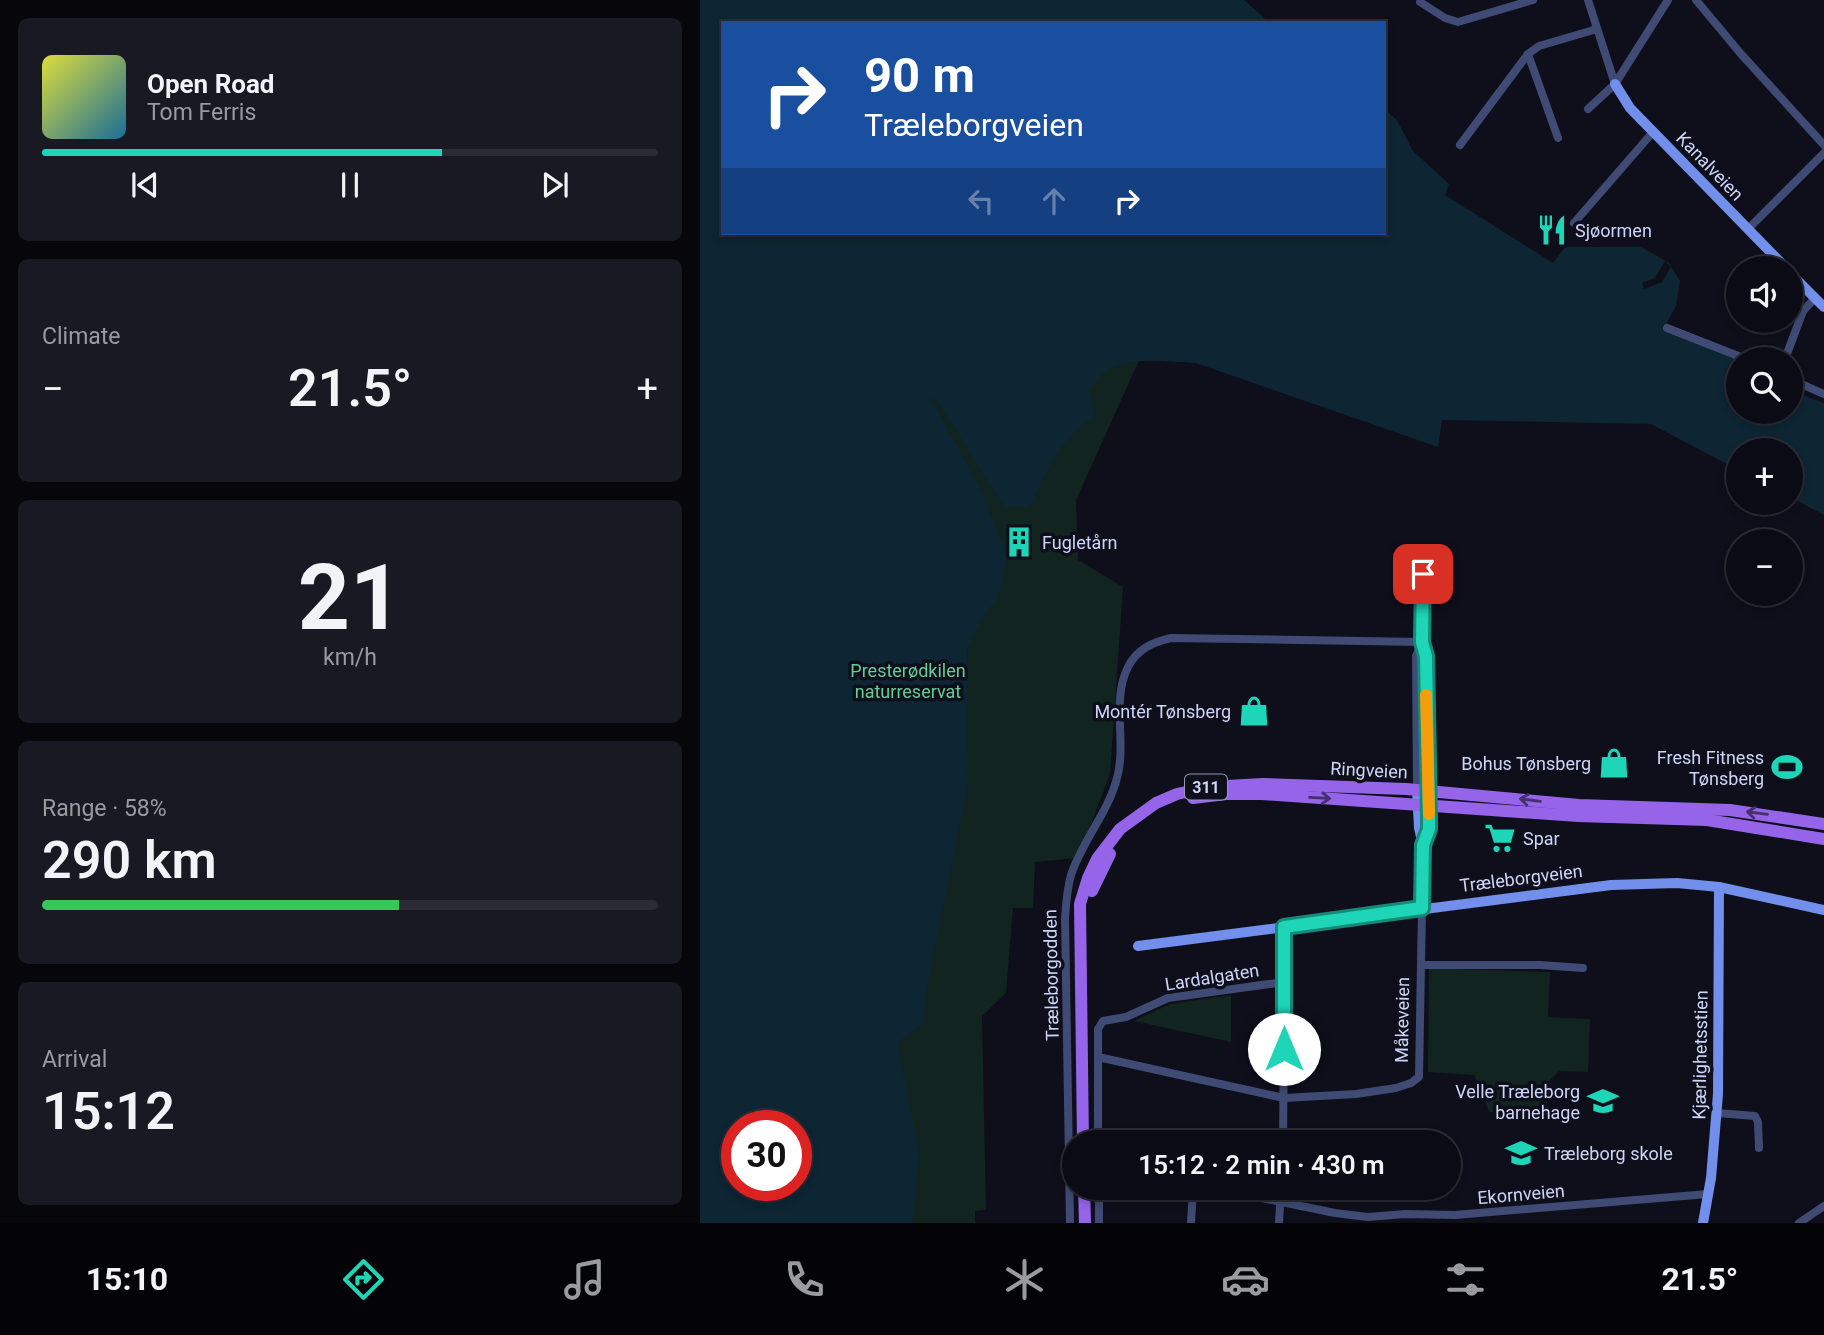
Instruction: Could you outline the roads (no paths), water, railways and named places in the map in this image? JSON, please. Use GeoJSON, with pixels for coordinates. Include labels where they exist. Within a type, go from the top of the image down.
{"type":"FeatureCollection","features":[{"type":"Feature","properties":{"kind":"main road","name":"Ringveien"},"geometry":{"type":"LineString","coordinates":[[1083,1130],[1080,904],[1097,859],[1112,838],[1146,809],[1168,798],[1200,788],[1235,785],[1423,791],[1579,805],[1730,810],[1824,824]]}},
{"type":"Feature","properties":{"kind":"main road","name":"Ringveien"},"geometry":{"type":"LineString","coordinates":[[1082,932],[1096,881],[1111,853],[1142,822],[1180,802],[1208,796],[1242,794],[1578,816],[1707,820],[1824,839]]}},
{"type":"Feature","properties":{"kind":"main road"},"geometry":{"type":"LineString","coordinates":[[1084,1200],[1085,1223]]}},
{"type":"Feature","properties":{"kind":"street"},"geometry":{"type":"LineString","coordinates":[[1420,2],[1445,18],[1458,22],[1533,0]]}},
{"type":"Feature","properties":{"kind":"street"},"geometry":{"type":"LineString","coordinates":[[1588,0],[1615,84]]}},
{"type":"Feature","properties":{"kind":"street"},"geometry":{"type":"LineString","coordinates":[[1588,109],[1615,84],[1668,0]]}},
{"type":"Feature","properties":{"kind":"street"},"geometry":{"type":"LineString","coordinates":[[1696,0],[1824,145]]}},
{"type":"Feature","properties":{"kind":"street"},"geometry":{"type":"LineString","coordinates":[[1460,145],[1528,54],[1539,46],[1597,29]]}},
{"type":"Feature","properties":{"kind":"street"},"geometry":{"type":"LineString","coordinates":[[1528,54],[1559,138]]}},
{"type":"Feature","properties":{"kind":"street","name":"Kanalveien"},"geometry":{"type":"LineString","coordinates":[[1615,84],[1623,100],[1774,256]]}},
{"type":"Feature","properties":{"kind":"street"},"geometry":{"type":"LineString","coordinates":[[1574,223],[1653,132]]}},
{"type":"Feature","properties":{"kind":"street"},"geometry":{"type":"LineString","coordinates":[[1748,229],[1824,153]]}},
{"type":"Feature","properties":{"kind":"street"},"geometry":{"type":"LineString","coordinates":[[1803,286],[1824,307]]}},
{"type":"Feature","properties":{"kind":"street"},"geometry":{"type":"LineString","coordinates":[[1790,347],[1803,311],[1815,298]]}},
{"type":"Feature","properties":{"kind":"street"},"geometry":{"type":"LineString","coordinates":[[1667,328],[1726,351]]}},
{"type":"Feature","properties":{"kind":"street"},"geometry":{"type":"LineString","coordinates":[[1803,385],[1824,394]]}},
{"type":"Feature","properties":{"kind":"street","name":"Måkeveien"},"geometry":{"type":"LineString","coordinates":[[1098,1057],[1284,1098],[1356,1094],[1396,1088],[1419,1077],[1423,845],[1429,829],[1423,805],[1426,656],[1422,642],[1423,574]]}},
{"type":"Feature","properties":{"kind":"street","name":"Træleborgodden"},"geometry":{"type":"LineString","coordinates":[[1070,1223],[1066,893],[1071,874],[1118,778],[1121,758],[1122,688],[1129,666],[1139,652],[1150,644],[1171,638],[1422,642]]}},
{"type":"Feature","properties":{"kind":"street"},"geometry":{"type":"LineString","coordinates":[[1422,642],[1416,656],[1423,791]]}},
{"type":"Feature","properties":{"kind":"street","name":"Træleborgveien"},"geometry":{"type":"LineString","coordinates":[[1138,946],[1611,885],[1677,883],[1719,887],[1824,910]]}},
{"type":"Feature","properties":{"kind":"street","name":"Kjærlighetsstien"},"geometry":{"type":"LineString","coordinates":[[1703,1223],[1717,1113],[1719,887]]}},
{"type":"Feature","properties":{"kind":"street"},"geometry":{"type":"LineString","coordinates":[[1283,1130],[1284,927]]}},
{"type":"Feature","properties":{"kind":"street"},"geometry":{"type":"LineString","coordinates":[[1421,965],[1540,965],[1583,968]]}},
{"type":"Feature","properties":{"kind":"street","name":"Lardalgaten"},"geometry":{"type":"LineString","coordinates":[[1098,1130],[1098,1029],[1103,1021],[1126,1017],[1168,998],[1284,982]]}},
{"type":"Feature","properties":{"kind":"street"},"geometry":{"type":"LineString","coordinates":[[1717,1113],[1755,1116],[1758,1122],[1759,1148]]}},
{"type":"Feature","properties":{"kind":"street","name":"Ekornveien"},"geometry":{"type":"LineString","coordinates":[[1275,1200],[1386,1220],[1405,1214],[1455,1215],[1708,1194]]}},
{"type":"Feature","properties":{"kind":"street"},"geometry":{"type":"LineString","coordinates":[[1099,1200],[1100,1223]]}},
{"type":"Feature","properties":{"kind":"street"},"geometry":{"type":"LineString","coordinates":[[1191,1223],[1192,1200]]}},
{"type":"Feature","properties":{"kind":"street"},"geometry":{"type":"LineString","coordinates":[[1279,1223],[1280,1201]]}},
{"type":"Feature","properties":{"kind":"street"},"geometry":{"type":"LineString","coordinates":[[1799,1223],[1824,1206]]}},
{"type":"Feature","properties":{"kind":"water"},"geometry":{"type":"Polygon","coordinates":[[[700,0],[1244,0],[1268,21],[721,21],[721,235],[1386,235],[1386,111],[1397,120],[1413,151],[1449,184],[1445,195],[1553,263],[1565,247],[1641,247],[1669,263],[1680,281],[1676,306],[1664,328],[1726,354],[1726,424],[1803,424],[1803,395],[1824,403],[1824,515],[1803,504],[1803,438],[1726,438],[1726,464],[1651,424],[1442,420],[1438,447],[1196,363],[1151,361],[1128,363],[1100,376],[1089,390],[1096,416],[1074,433],[1056,456],[1030,507],[1004,507],[938,401],[933,398],[931,404],[935,406],[978,484],[1008,556],[998,599],[985,613],[967,649],[968,784],[929,976],[923,1024],[897,1043],[920,1155],[912,1223],[700,1223],[700,0]]]}},
{"type":"Feature","properties":{"kind":"place","name":"Sjøormen"},"geometry":{"type":"Point","coordinates":[1552,230]}},
{"type":"Feature","properties":{"kind":"place","name":"Fugletårn"},"geometry":{"type":"Point","coordinates":[1019,542]}},
{"type":"Feature","properties":{"kind":"place","name":"Montér Tønsberg"},"geometry":{"type":"Point","coordinates":[1254,711]}},
{"type":"Feature","properties":{"kind":"place","name":"Bohus Tønsberg"},"geometry":{"type":"Point","coordinates":[1614,763]}},
{"type":"Feature","properties":{"kind":"place","name":"Fresh Fitness Tønsberg"},"geometry":{"type":"Point","coordinates":[1787,767]}},
{"type":"Feature","properties":{"kind":"place","name":"Spar"},"geometry":{"type":"Point","coordinates":[1500,838]}},
{"type":"Feature","properties":{"kind":"place","name":"Velle Træleborg barnehage"},"geometry":{"type":"Point","coordinates":[1603,1101]}},
{"type":"Feature","properties":{"kind":"place","name":"Træleborg skole"},"geometry":{"type":"Point","coordinates":[1521,1153]}},
{"type":"Feature","properties":{"kind":"park label","name":"Presterødkilen naturreservat"},"geometry":{"type":"Point","coordinates":[908,680]}}]}
